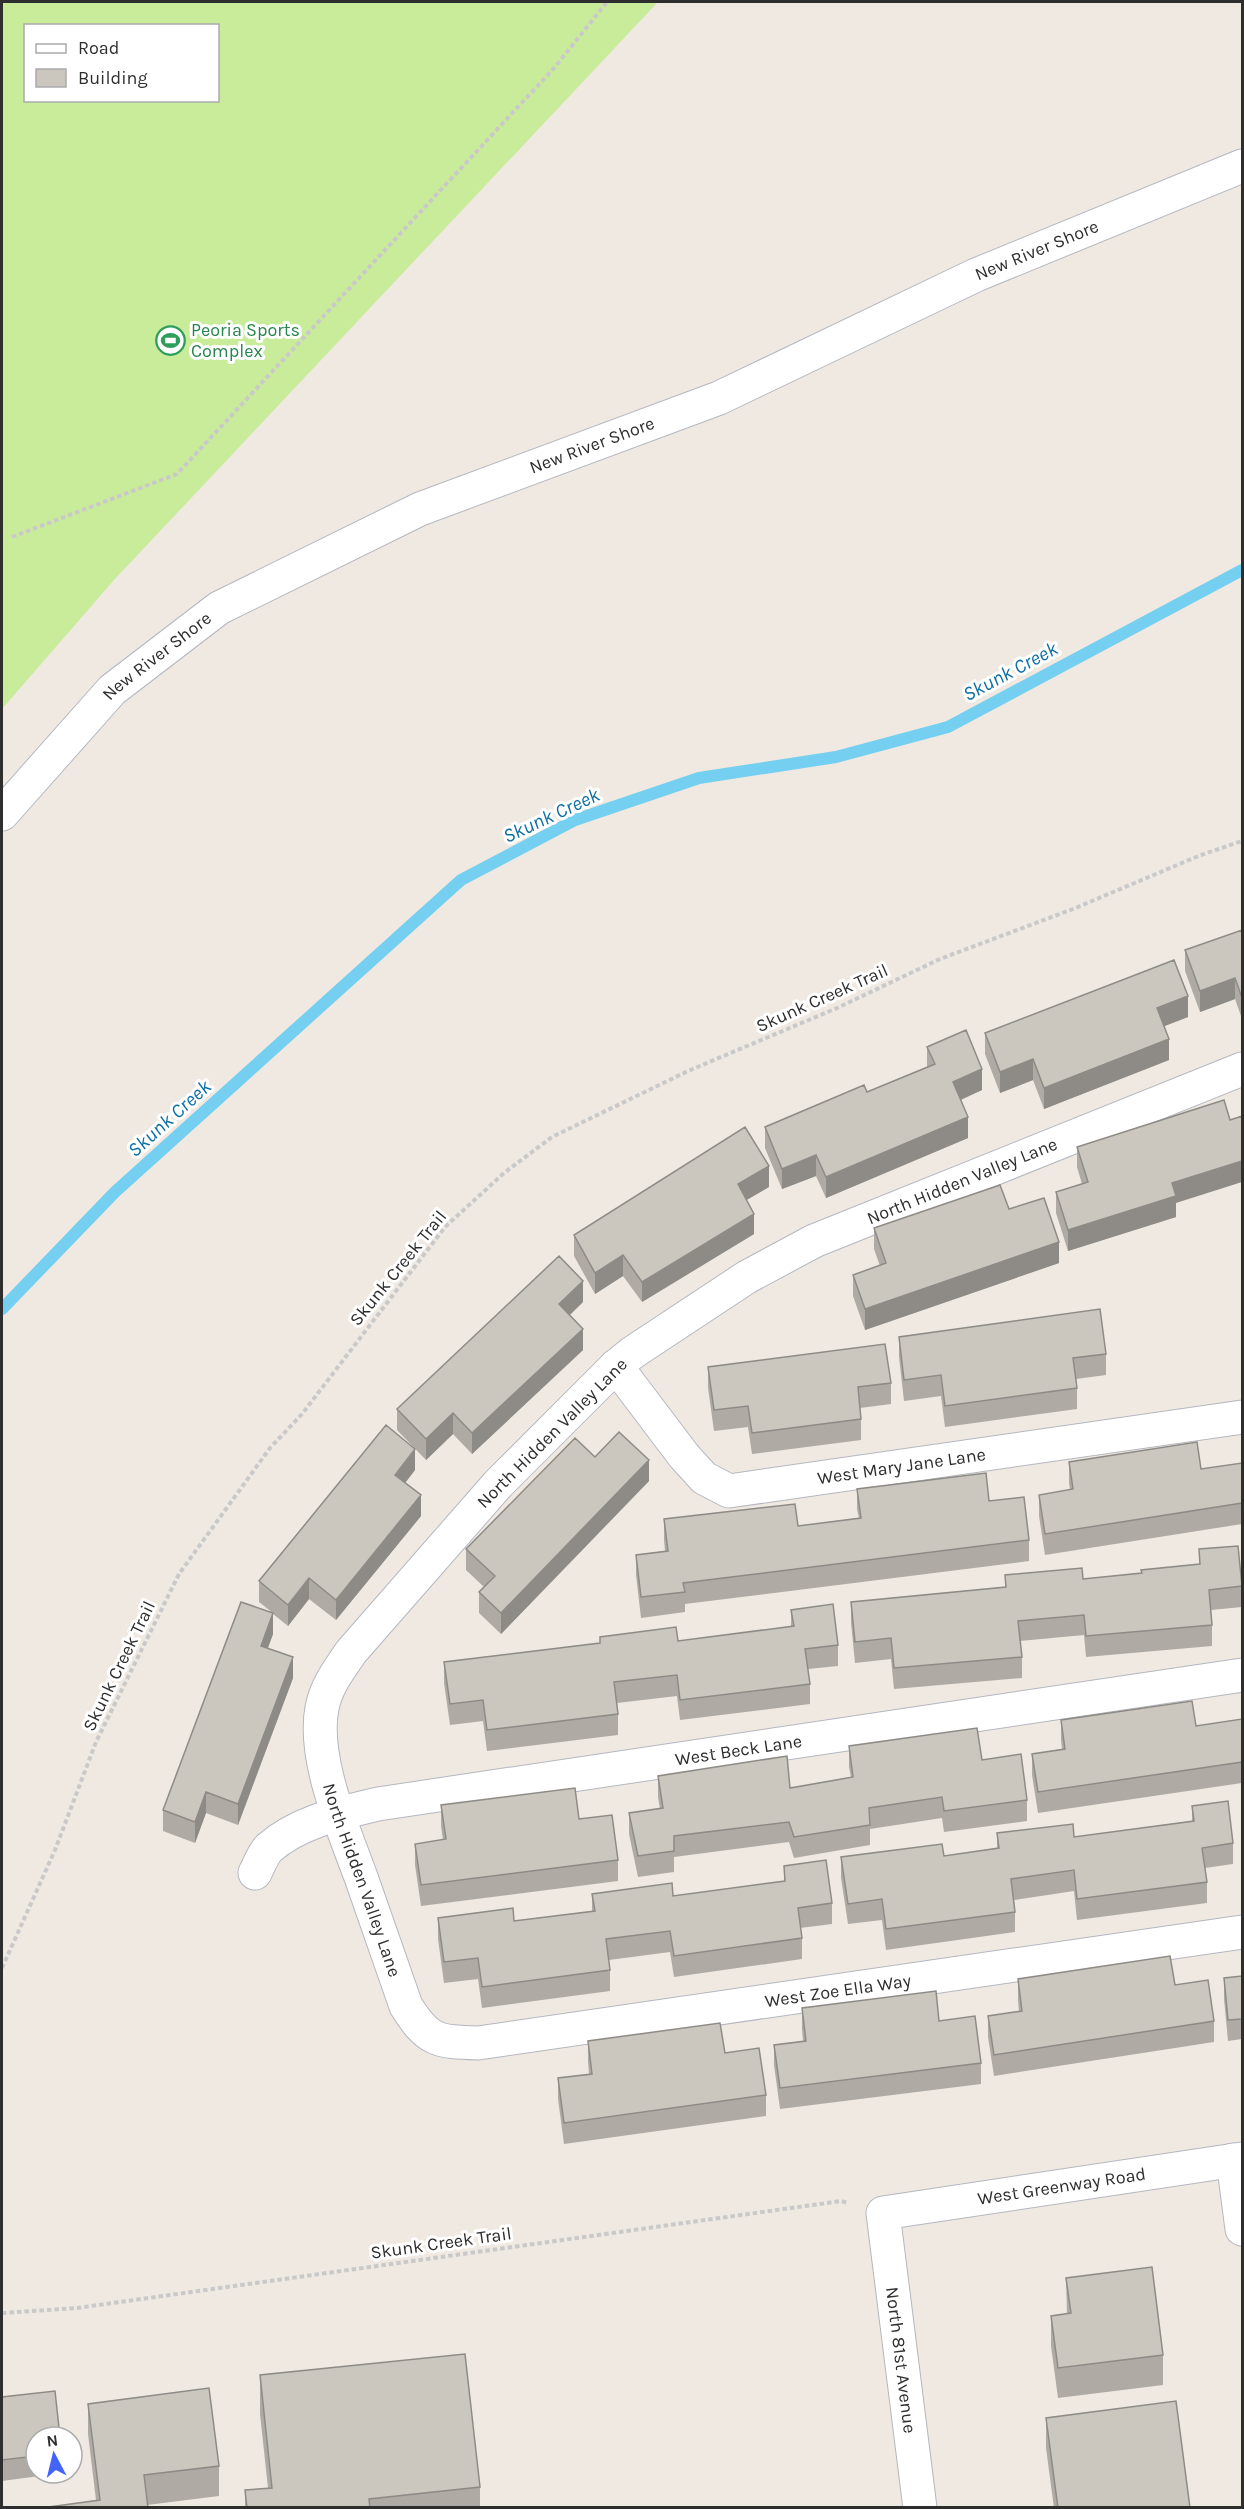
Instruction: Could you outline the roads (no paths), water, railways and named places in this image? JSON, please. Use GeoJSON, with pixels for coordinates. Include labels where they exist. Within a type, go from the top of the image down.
{"type":"FeatureCollection","features":[{"type":"Feature","properties":{"kind":"street","name":"New River Shore"},"geometry":{"type":"LineString","coordinates":[[2,814],[112,690],[219,608],[420,509],[719,398],[976,275],[1242,166]]}},
{"type":"Feature","properties":{"kind":"street","name":"North Hidden Valley Lane"},"geometry":{"type":"LineString","coordinates":[[434,2038],[418,2025],[406,2006],[328,1781],[320,1739],[322,1709],[330,1682],[351,1652],[498,1484],[616,1366],[747,1277],[814,1241],[1242,1069]]}},
{"type":"Feature","properties":{"kind":"street","name":"West Mary Jane Lane"},"geometry":{"type":"LineString","coordinates":[[616,1366],[684,1456],[704,1478],[729,1491],[1242,1418]]}},
{"type":"Feature","properties":{"kind":"street","name":"West Beck Lane"},"geometry":{"type":"LineString","coordinates":[[255,1873],[267,1849],[294,1831],[338,1814],[401,1801],[1242,1675]]}},
{"type":"Feature","properties":{"kind":"street","name":"West Zoe Ella Way"},"geometry":{"type":"LineString","coordinates":[[434,2038],[455,2043],[478,2043],[1242,1932]]}},
{"type":"Feature","properties":{"kind":"street","name":"West Greenway Road"},"geometry":{"type":"LineString","coordinates":[[883,2213],[1238,2159]]}},
{"type":"Feature","properties":{"kind":"street"},"geometry":{"type":"LineString","coordinates":[[1238,2159],[1242,2229]]}},
{"type":"Feature","properties":{"kind":"street","name":"North 81st Avenue"},"geometry":{"type":"LineString","coordinates":[[883,2213],[920,2508]]}},
{"type":"Feature","properties":{"kind":"waterway","name":"Skunk Creek"},"geometry":{"type":"LineString","coordinates":[[2,1309],[115,1192],[461,880],[575,820],[699,778],[836,757],[948,727],[1242,570]]}},
{"type":"Feature","properties":{"kind":"place","name":"Peoria Sports Complex"},"geometry":{"type":"Point","coordinates":[170,340]}}]}
